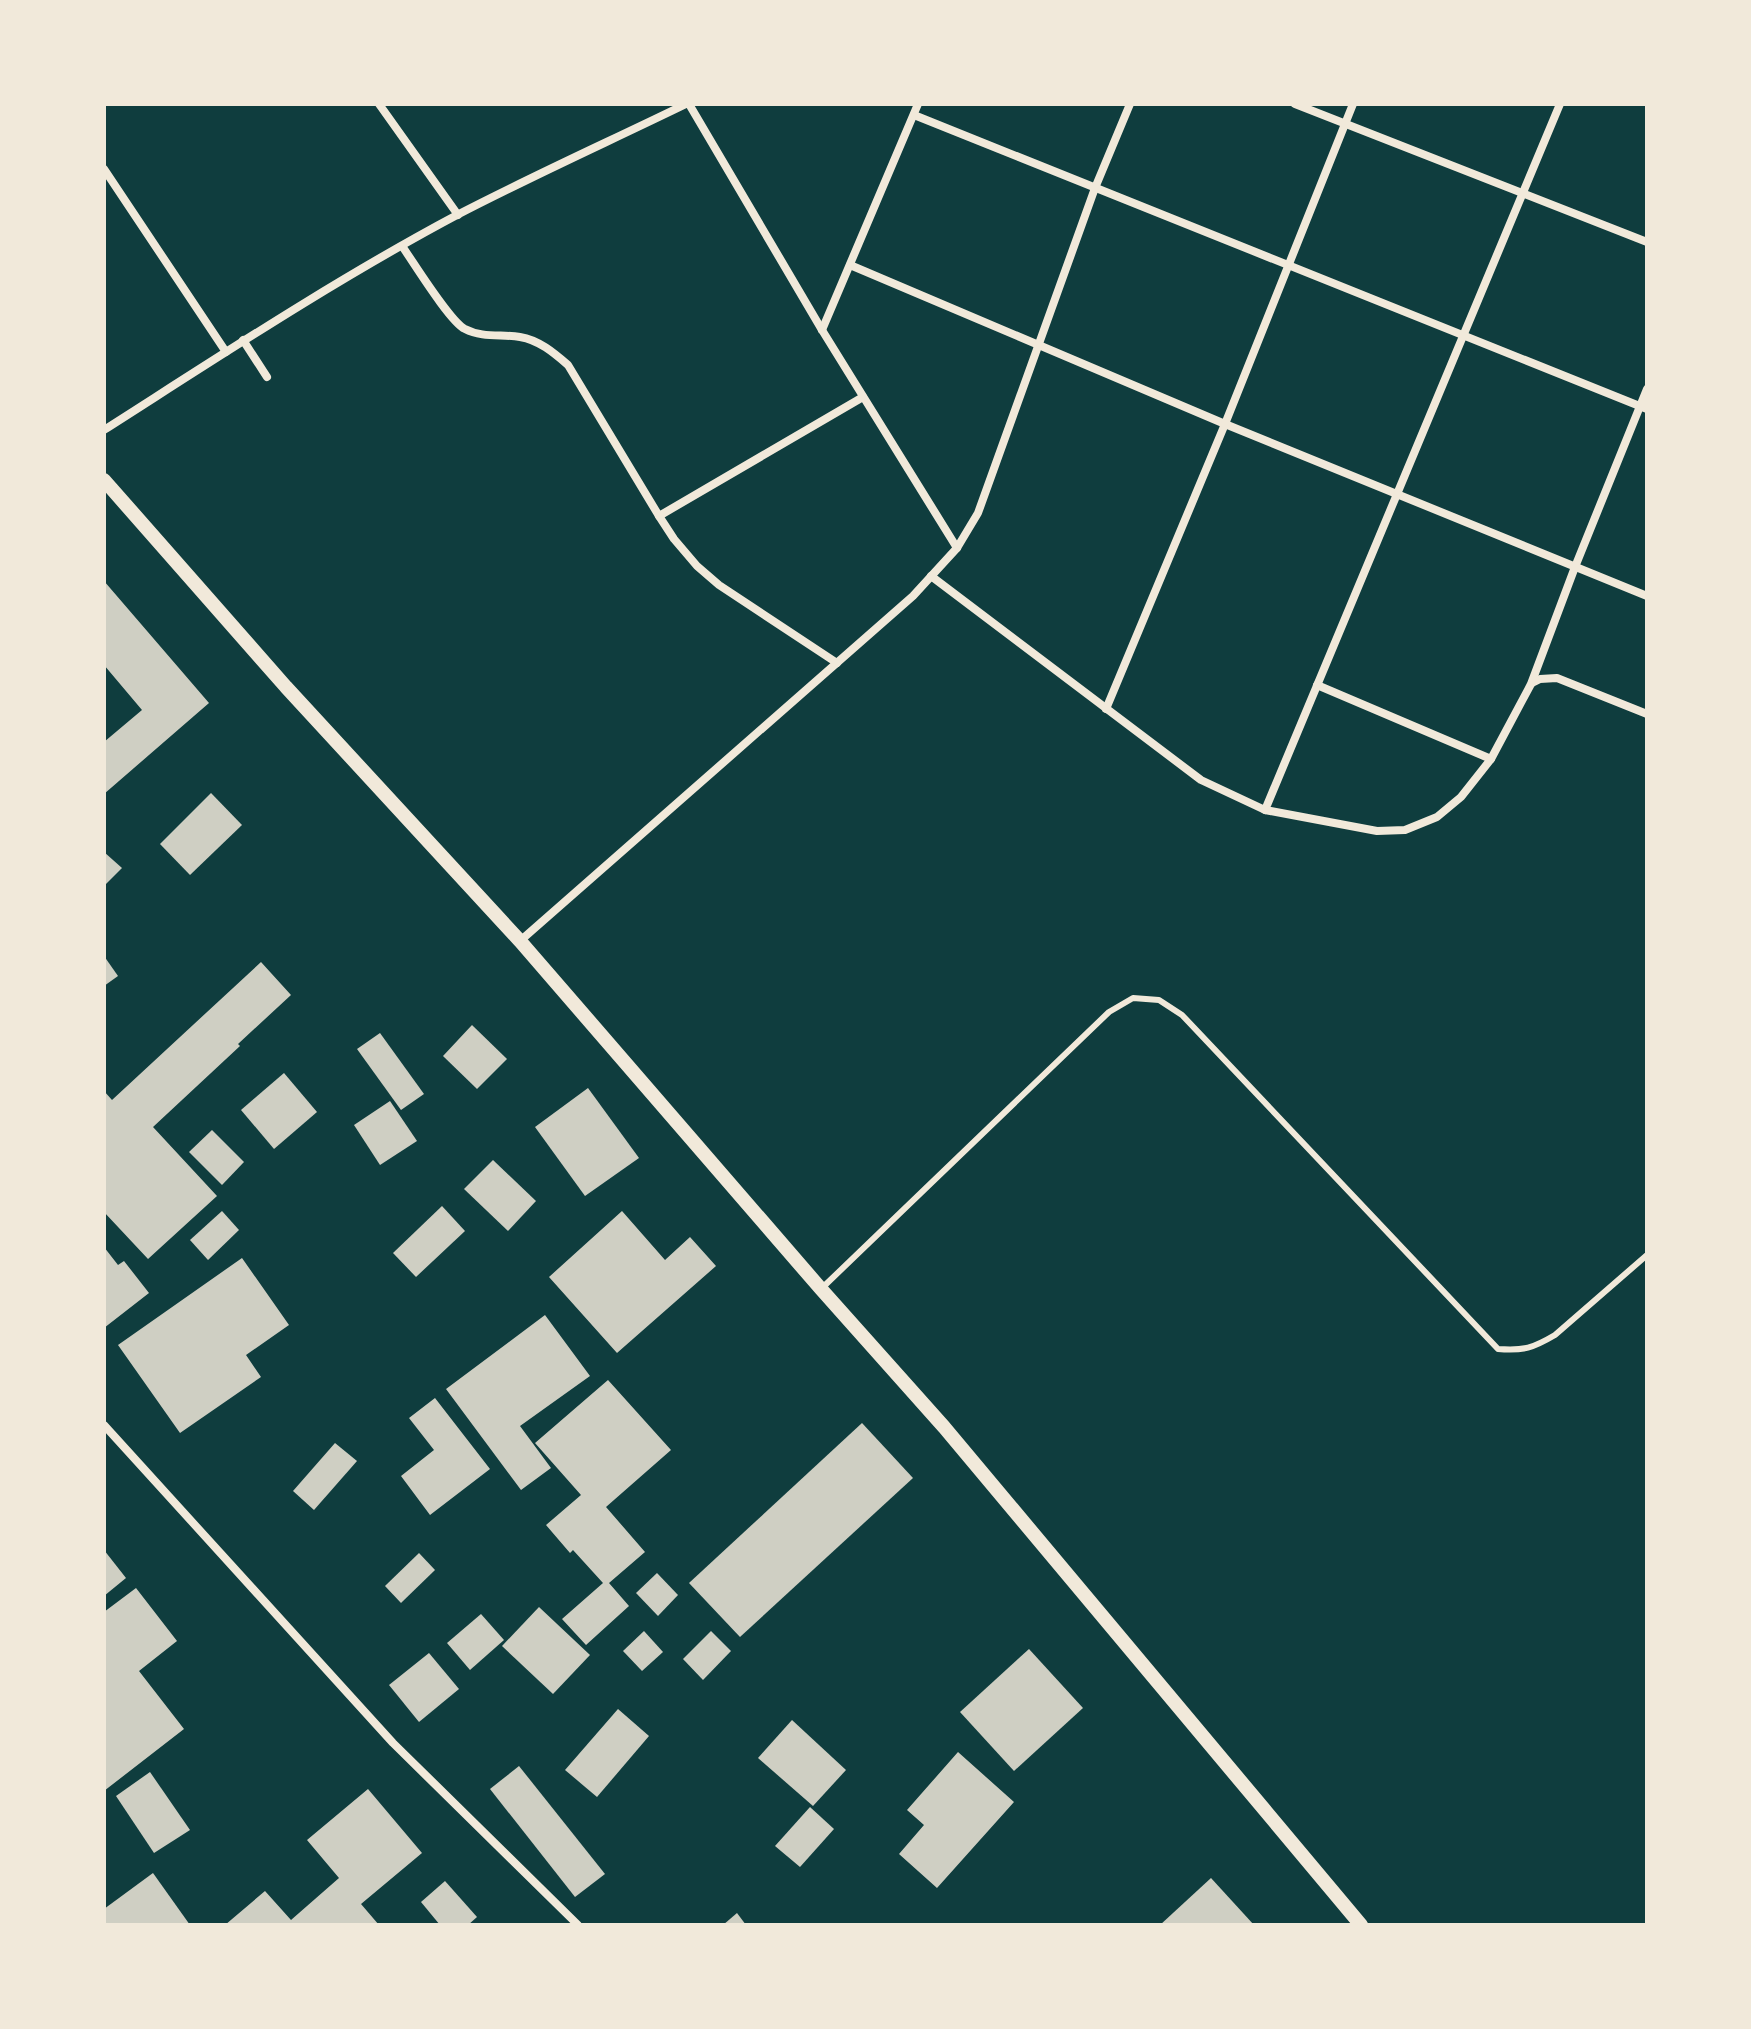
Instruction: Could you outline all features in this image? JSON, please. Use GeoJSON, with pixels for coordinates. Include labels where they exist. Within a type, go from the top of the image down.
{"type":"FeatureCollection","features":[{"type":"Feature","properties":{"kind":"street"},"geometry":{"type":"LineString","coordinates":[[379,104],[458,215]]}},
{"type":"Feature","properties":{"kind":"street"},"geometry":{"type":"LineString","coordinates":[[104,430],[310,298],[402,246],[458,215],[688,104],[822,330],[957,548]]}},
{"type":"Feature","properties":{"kind":"street"},"geometry":{"type":"LineString","coordinates":[[822,330],[918,104]]}},
{"type":"Feature","properties":{"kind":"street"},"geometry":{"type":"LineString","coordinates":[[520,941],[913,596],[957,548],[978,513],[1095,188],[1130,104]]}},
{"type":"Feature","properties":{"kind":"street"},"geometry":{"type":"LineString","coordinates":[[1295,104],[1647,242]]}},
{"type":"Feature","properties":{"kind":"street"},"geometry":{"type":"LineString","coordinates":[[1106,709],[1225,424],[1353,104]]}},
{"type":"Feature","properties":{"kind":"street"},"geometry":{"type":"LineString","coordinates":[[1265,810],[1560,104]]}},
{"type":"Feature","properties":{"kind":"street"},"geometry":{"type":"LineString","coordinates":[[914,115],[1644,407]]}},
{"type":"Feature","properties":{"kind":"street"},"geometry":{"type":"LineString","coordinates":[[104,169],[226,352]]}},
{"type":"Feature","properties":{"kind":"street"},"geometry":{"type":"LineString","coordinates":[[402,246],[457,324],[477,334],[523,337],[554,353],[568,365],[659,516],[697,566],[719,585],[837,663]]}},
{"type":"Feature","properties":{"kind":"street"},"geometry":{"type":"LineString","coordinates":[[850,265],[1225,424],[1647,596]]}},
{"type":"Feature","properties":{"kind":"street"},"geometry":{"type":"LineString","coordinates":[[243,340],[267,377]]}},
{"type":"Feature","properties":{"kind":"street"},"geometry":{"type":"LineString","coordinates":[[931,576],[1201,780],[1265,810],[1377,831],[1405,830],[1437,817],[1461,797],[1491,759],[1531,684],[1575,567],[1644,407],[1647,389]]}},
{"type":"Feature","properties":{"kind":"street"},"geometry":{"type":"LineString","coordinates":[[659,516],[863,397]]}},
{"type":"Feature","properties":{"kind":"street"},"geometry":{"type":"LineString","coordinates":[[104,480],[286,687],[520,941],[954,1439],[1361,1925]]}},
{"type":"Feature","properties":{"kind":"street"},"geometry":{"type":"LineString","coordinates":[[1531,684],[1540,679],[1557,678],[1647,714]]}},
{"type":"Feature","properties":{"kind":"street"},"geometry":{"type":"LineString","coordinates":[[1317,685],[1491,759]]}},
{"type":"Feature","properties":{"kind":"street"},"geometry":{"type":"LineString","coordinates":[[104,1425],[393,1743],[578,1925]]}},
{"type":"Feature","properties":{"kind":"lane"},"geometry":{"type":"LineString","coordinates":[[821,1289],[1109,1012],[1133,998],[1159,1000],[1182,1015],[1498,1349],[1519,1350],[1538,1345],[1555,1335],[1647,1255]]}},
{"type":"Feature","properties":{"kind":"building"},"geometry":{"type":"Polygon","coordinates":[[[104,581],[209,703],[104,794],[104,742],[142,710],[104,665],[104,581]]]}},
{"type":"Feature","properties":{"kind":"building"},"geometry":{"type":"Polygon","coordinates":[[[211,793],[242,825],[190,875],[160,844],[211,793]]]}},
{"type":"Feature","properties":{"kind":"building"},"geometry":{"type":"Polygon","coordinates":[[[104,852],[122,868],[104,886],[104,852]]]}},
{"type":"Feature","properties":{"kind":"building"},"geometry":{"type":"Polygon","coordinates":[[[104,956],[118,976],[104,986],[104,956]]]}},
{"type":"Feature","properties":{"kind":"building"},"geometry":{"type":"Polygon","coordinates":[[[261,962],[291,995],[153,1127],[217,1196],[148,1259],[104,1212],[104,1091],[112,1100],[261,962]]]}},
{"type":"Feature","properties":{"kind":"building"},"geometry":{"type":"Polygon","coordinates":[[[472,1025],[507,1059],[477,1089],[443,1056],[472,1025]]]}},
{"type":"Feature","properties":{"kind":"building"},"geometry":{"type":"Polygon","coordinates":[[[380,1033],[424,1094],[401,1110],[357,1049],[380,1033]]]}},
{"type":"Feature","properties":{"kind":"building"},"geometry":{"type":"Polygon","coordinates":[[[284,1073],[317,1112],[274,1149],[241,1110],[284,1073]]]}},
{"type":"Feature","properties":{"kind":"building"},"geometry":{"type":"Polygon","coordinates":[[[588,1088],[639,1158],[585,1196],[535,1127],[588,1088]]]}},
{"type":"Feature","properties":{"kind":"building"},"geometry":{"type":"Polygon","coordinates":[[[390,1101],[417,1141],[380,1165],[354,1125],[390,1101]]]}},
{"type":"Feature","properties":{"kind":"building"},"geometry":{"type":"Polygon","coordinates":[[[212,1130],[244,1162],[222,1185],[189,1152],[212,1130]]]}},
{"type":"Feature","properties":{"kind":"building"},"geometry":{"type":"Polygon","coordinates":[[[493,1160],[536,1201],[508,1231],[464,1189],[493,1160]]]}},
{"type":"Feature","properties":{"kind":"building"},"geometry":{"type":"Polygon","coordinates":[[[442,1206],[465,1231],[416,1277],[393,1253],[442,1206]]]}},
{"type":"Feature","properties":{"kind":"building"},"geometry":{"type":"Polygon","coordinates":[[[222,1211],[239,1230],[208,1260],[190,1240],[222,1211]]]}},
{"type":"Feature","properties":{"kind":"building"},"geometry":{"type":"Polygon","coordinates":[[[622,1211],[665,1260],[690,1237],[716,1266],[617,1353],[549,1277],[622,1211]]]}},
{"type":"Feature","properties":{"kind":"building"},"geometry":{"type":"Polygon","coordinates":[[[104,1247],[118,1265],[124,1261],[149,1293],[104,1328],[104,1247]]]}},
{"type":"Feature","properties":{"kind":"building"},"geometry":{"type":"Polygon","coordinates":[[[242,1258],[289,1325],[246,1355],[261,1377],[180,1433],[118,1345],[242,1258]]]}},
{"type":"Feature","properties":{"kind":"building"},"geometry":{"type":"Polygon","coordinates":[[[545,1315],[590,1376],[520,1426],[551,1468],[521,1490],[446,1389],[545,1315]]]}},
{"type":"Feature","properties":{"kind":"building"},"geometry":{"type":"Polygon","coordinates":[[[608,1380],[671,1450],[606,1507],[645,1552],[609,1583],[629,1606],[586,1645],[562,1619],[603,1583],[573,1550],[570,1553],[546,1525],[581,1495],[535,1443],[608,1380]]]}},
{"type":"Feature","properties":{"kind":"building"},"geometry":{"type":"Polygon","coordinates":[[[435,1398],[490,1469],[430,1515],[401,1476],[434,1450],[409,1418],[435,1398]]]}},
{"type":"Feature","properties":{"kind":"building"},"geometry":{"type":"Polygon","coordinates":[[[862,1423],[913,1478],[740,1637],[689,1583],[862,1423]]]}},
{"type":"Feature","properties":{"kind":"building"},"geometry":{"type":"Polygon","coordinates":[[[335,1443],[357,1461],[314,1510],[293,1491],[335,1443]]]}},
{"type":"Feature","properties":{"kind":"building"},"geometry":{"type":"Polygon","coordinates":[[[104,1550],[126,1578],[104,1596],[104,1550]]]}},
{"type":"Feature","properties":{"kind":"building"},"geometry":{"type":"Polygon","coordinates":[[[419,1553],[435,1570],[401,1603],[385,1586],[419,1553]]]}},
{"type":"Feature","properties":{"kind":"building"},"geometry":{"type":"Polygon","coordinates":[[[657,1573],[678,1595],[658,1616],[636,1593],[657,1573]]]}},
{"type":"Feature","properties":{"kind":"building"},"geometry":{"type":"Polygon","coordinates":[[[136,1588],[177,1641],[139,1671],[184,1729],[104,1791],[104,1612],[136,1588]]]}},
{"type":"Feature","properties":{"kind":"building"},"geometry":{"type":"Polygon","coordinates":[[[539,1607],[590,1655],[553,1694],[502,1646],[539,1607]]]}},
{"type":"Feature","properties":{"kind":"building"},"geometry":{"type":"Polygon","coordinates":[[[481,1614],[504,1640],[470,1670],[447,1643],[481,1614]]]}},
{"type":"Feature","properties":{"kind":"building"},"geometry":{"type":"Polygon","coordinates":[[[644,1631],[663,1652],[642,1671],[623,1651],[644,1631]]]}},
{"type":"Feature","properties":{"kind":"building"},"geometry":{"type":"Polygon","coordinates":[[[711,1631],[731,1651],[703,1680],[683,1659],[711,1631]]]}},
{"type":"Feature","properties":{"kind":"building"},"geometry":{"type":"Polygon","coordinates":[[[1029,1649],[1083,1708],[1014,1771],[960,1712],[1029,1649]]]}},
{"type":"Feature","properties":{"kind":"building"},"geometry":{"type":"Polygon","coordinates":[[[429,1653],[459,1689],[419,1722],[389,1685],[429,1653]]]}},
{"type":"Feature","properties":{"kind":"building"},"geometry":{"type":"Polygon","coordinates":[[[618,1709],[649,1736],[597,1797],[565,1770],[618,1709]]]}},
{"type":"Feature","properties":{"kind":"building"},"geometry":{"type":"Polygon","coordinates":[[[792,1720],[846,1770],[813,1806],[758,1758],[792,1720]]]}},
{"type":"Feature","properties":{"kind":"building"},"geometry":{"type":"Polygon","coordinates":[[[958,1752],[1014,1802],[937,1888],[899,1854],[924,1825],[907,1810],[958,1752]]]}},
{"type":"Feature","properties":{"kind":"building"},"geometry":{"type":"Polygon","coordinates":[[[519,1766],[605,1874],[575,1897],[490,1789],[519,1766]]]}},
{"type":"Feature","properties":{"kind":"building"},"geometry":{"type":"Polygon","coordinates":[[[150,1772],[190,1830],[154,1853],[116,1796],[150,1772]]]}},
{"type":"Feature","properties":{"kind":"building"},"geometry":{"type":"Polygon","coordinates":[[[368,1789],[422,1853],[361,1904],[379,1925],[225,1925],[265,1891],[291,1920],[339,1878],[307,1840],[368,1789]]]}},
{"type":"Feature","properties":{"kind":"building"},"geometry":{"type":"Polygon","coordinates":[[[810,1807],[834,1829],[800,1867],[775,1846],[810,1807]]]}},
{"type":"Feature","properties":{"kind":"building"},"geometry":{"type":"Polygon","coordinates":[[[153,1873],[190,1925],[107,1925],[104,1909],[153,1873]]]}},
{"type":"Feature","properties":{"kind":"building"},"geometry":{"type":"Polygon","coordinates":[[[1211,1878],[1254,1925],[1160,1925],[1211,1878]]]}},
{"type":"Feature","properties":{"kind":"building"},"geometry":{"type":"Polygon","coordinates":[[[445,1881],[477,1917],[468,1925],[440,1925],[421,1902],[445,1881]]]}},
{"type":"Feature","properties":{"kind":"building"},"geometry":{"type":"Polygon","coordinates":[[[737,1913],[746,1925],[723,1925],[737,1913]]]}}]}
